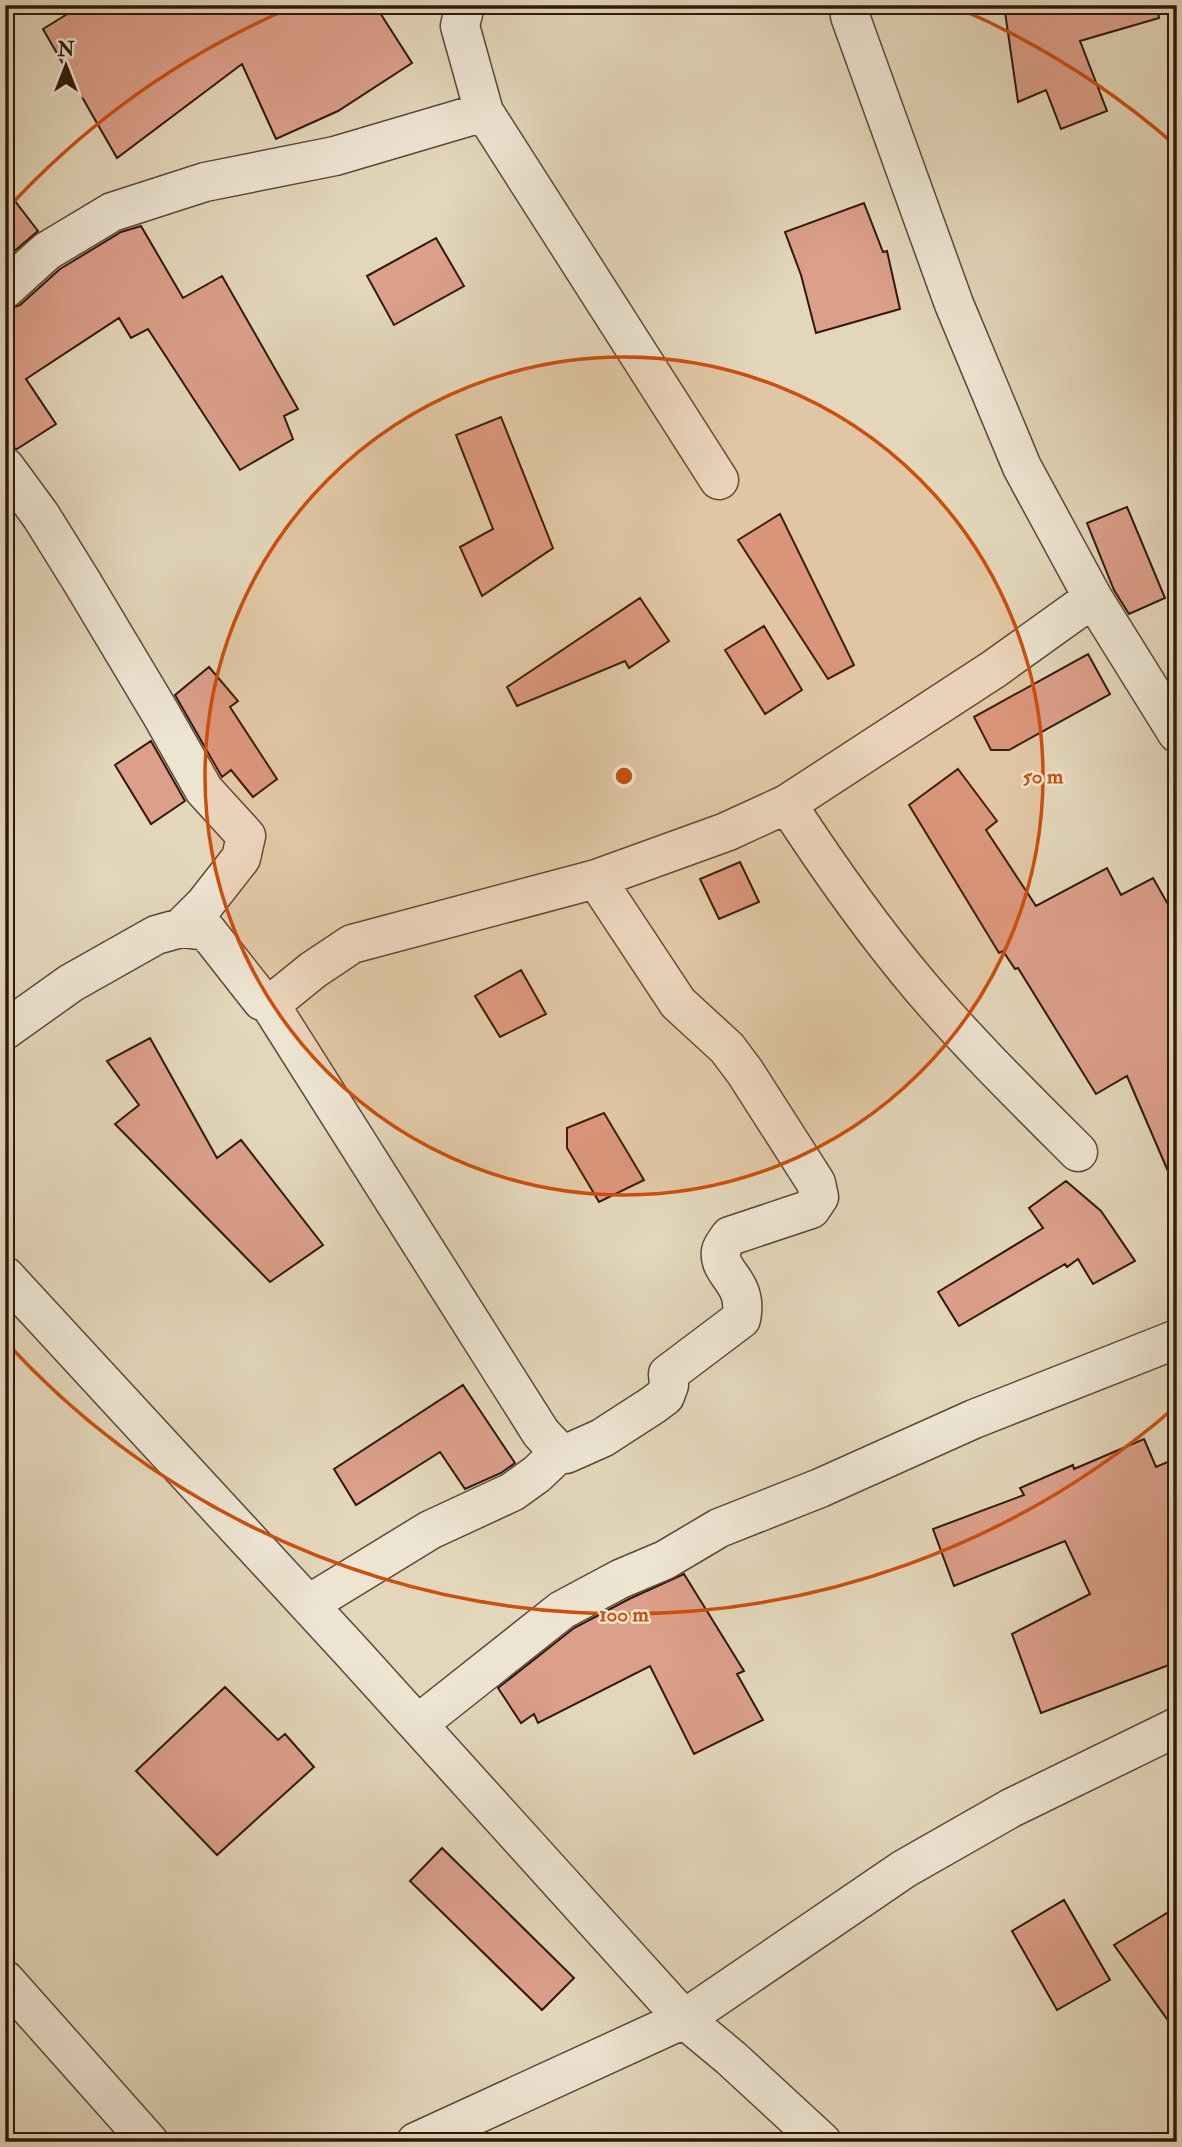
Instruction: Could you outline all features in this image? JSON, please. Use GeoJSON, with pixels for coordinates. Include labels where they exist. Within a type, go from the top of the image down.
{"type":"FeatureCollection","features":[{"type":"Feature","properties":{"kind":"street"},"geometry":{"type":"LineString","coordinates":[[465,6],[460,26],[484,112],[719,480]]}},
{"type":"Feature","properties":{"kind":"street"},"geometry":{"type":"LineString","coordinates":[[850,16],[964,329],[1022,467],[1093,598],[1177,733]]}},
{"type":"Feature","properties":{"kind":"street"},"geometry":{"type":"LineString","coordinates":[[5,289],[47,251],[112,212],[205,182],[335,156],[484,112]]}},
{"type":"Feature","properties":{"kind":"street"},"geometry":{"type":"LineString","coordinates":[[5,467],[41,516],[82,582],[204,790],[246,836],[241,858],[205,904],[181,928]]}},
{"type":"Feature","properties":{"kind":"street"},"geometry":{"type":"LineString","coordinates":[[5,1030],[71,983],[156,935],[181,928],[207,931],[262,1001],[268,1003],[276,1000],[313,970],[352,944],[596,878],[726,832],[787,804],[994,669],[1093,598]]}},
{"type":"Feature","properties":{"kind":"street"},"geometry":{"type":"LineString","coordinates":[[787,804],[839,883],[919,985],[1003,1077],[1077,1152]]}},
{"type":"Feature","properties":{"kind":"street"},"geometry":{"type":"LineString","coordinates":[[268,1003],[541,1433],[560,1452],[566,1454],[602,1438],[665,1396],[669,1385],[668,1374],[741,1319],[744,1306],[742,1293],[723,1264],[721,1250],[730,1236],[811,1209],[819,1197],[816,1182],[745,1072],[727,1048],[678,1003],[596,878]]}},
{"type":"Feature","properties":{"kind":"street"},"geometry":{"type":"LineString","coordinates":[[5,1276],[309,1604],[684,2019],[822,2142]]}},
{"type":"Feature","properties":{"kind":"street"},"geometry":{"type":"LineString","coordinates":[[418,1724],[562,1610],[620,1579],[665,1560],[719,1528],[820,1488],[974,1419],[1177,1339]]}},
{"type":"Feature","properties":{"kind":"street"},"geometry":{"type":"LineString","coordinates":[[309,1604],[430,1530],[512,1492],[537,1474],[560,1452]]}},
{"type":"Feature","properties":{"kind":"street"},"geometry":{"type":"LineString","coordinates":[[416,2142],[684,2019],[904,1869],[1011,1808],[1177,1727]]}},
{"type":"Feature","properties":{"kind":"street"},"geometry":{"type":"LineString","coordinates":[[5,1980],[149,2142]]}},
{"type":"Feature","properties":{"kind":"building"},"geometry":{"type":"Polygon","coordinates":[[[82,5],[375,5],[412,63],[338,111],[276,139],[242,64],[117,158],[43,29],[82,5]]]}},
{"type":"Feature","properties":{"kind":"building"},"geometry":{"type":"Polygon","coordinates":[[[1004,5],[1157,5],[1159,18],[1080,41],[1107,111],[1061,129],[1046,90],[1018,102],[1004,5]]]}},
{"type":"Feature","properties":{"kind":"building"},"geometry":{"type":"Polygon","coordinates":[[[5,188],[38,231],[5,259],[5,188]]]}},
{"type":"Feature","properties":{"kind":"building"},"geometry":{"type":"Polygon","coordinates":[[[864,203],[883,252],[887,251],[900,309],[816,333],[801,275],[785,232],[864,203]]]}},
{"type":"Feature","properties":{"kind":"building"},"geometry":{"type":"Polygon","coordinates":[[[141,226],[183,298],[222,276],[298,409],[284,416],[293,439],[240,470],[148,329],[131,338],[119,318],[26,379],[56,424],[17,449],[5,446],[5,310],[20,305],[60,269],[121,232],[141,226]]]}},
{"type":"Feature","properties":{"kind":"building"},"geometry":{"type":"Polygon","coordinates":[[[436,238],[464,286],[394,325],[367,276],[436,238]]]}},
{"type":"Feature","properties":{"kind":"building"},"geometry":{"type":"Polygon","coordinates":[[[501,417],[553,548],[482,596],[460,547],[493,529],[456,435],[501,417]]]}},
{"type":"Feature","properties":{"kind":"building"},"geometry":{"type":"Polygon","coordinates":[[[1127,507],[1165,598],[1129,614],[1114,590],[1087,523],[1127,507]]]}},
{"type":"Feature","properties":{"kind":"building"},"geometry":{"type":"Polygon","coordinates":[[[780,514],[854,665],[828,679],[738,540],[780,514]]]}},
{"type":"Feature","properties":{"kind":"building"},"geometry":{"type":"Polygon","coordinates":[[[640,598],[669,641],[629,668],[625,661],[517,706],[507,687],[640,598]]]}},
{"type":"Feature","properties":{"kind":"building"},"geometry":{"type":"Polygon","coordinates":[[[764,626],[802,690],[765,714],[725,650],[764,626]]]}},
{"type":"Feature","properties":{"kind":"building"},"geometry":{"type":"Polygon","coordinates":[[[1088,654],[1110,694],[1009,750],[991,750],[974,717],[1088,654]]]}},
{"type":"Feature","properties":{"kind":"building"},"geometry":{"type":"Polygon","coordinates":[[[209,667],[238,701],[230,707],[277,779],[253,797],[231,770],[222,777],[175,695],[209,667]]]}},
{"type":"Feature","properties":{"kind":"building"},"geometry":{"type":"Polygon","coordinates":[[[151,741],[185,801],[151,824],[115,765],[151,741]]]}},
{"type":"Feature","properties":{"kind":"building"},"geometry":{"type":"Polygon","coordinates":[[[958,769],[997,821],[986,830],[1036,906],[1107,868],[1121,895],[1153,878],[1177,920],[1177,1192],[1127,1076],[1096,1094],[1018,968],[1015,969],[1003,951],[999,953],[909,805],[958,769]]]}},
{"type":"Feature","properties":{"kind":"building"},"geometry":{"type":"Polygon","coordinates":[[[740,862],[759,902],[719,919],[700,879],[740,862]]]}},
{"type":"Feature","properties":{"kind":"building"},"geometry":{"type":"Polygon","coordinates":[[[521,970],[546,1014],[500,1037],[475,996],[521,970]]]}},
{"type":"Feature","properties":{"kind":"building"},"geometry":{"type":"Polygon","coordinates":[[[150,1038],[217,1158],[241,1140],[323,1245],[270,1282],[115,1124],[139,1105],[107,1061],[150,1038]]]}},
{"type":"Feature","properties":{"kind":"building"},"geometry":{"type":"Polygon","coordinates":[[[604,1113],[644,1180],[599,1202],[567,1148],[567,1128],[604,1113]]]}},
{"type":"Feature","properties":{"kind":"building"},"geometry":{"type":"Polygon","coordinates":[[[1066,1181],[1101,1211],[1135,1261],[1093,1284],[1078,1259],[959,1326],[938,1292],[1043,1228],[1029,1208],[1066,1181]]]}},
{"type":"Feature","properties":{"kind":"building"},"geometry":{"type":"Polygon","coordinates":[[[463,1385],[515,1463],[501,1473],[465,1489],[440,1452],[356,1505],[334,1469],[463,1385]]]}},
{"type":"Feature","properties":{"kind":"building"},"geometry":{"type":"Polygon","coordinates":[[[1144,1439],[1156,1467],[1177,1458],[1177,1662],[1041,1713],[1012,1634],[1090,1594],[1065,1541],[954,1586],[933,1529],[1024,1495],[1020,1488],[1073,1465],[1074,1469],[1144,1439]]]}},
{"type":"Feature","properties":{"kind":"building"},"geometry":{"type":"Polygon","coordinates":[[[684,1574],[744,1671],[737,1674],[763,1720],[694,1754],[650,1666],[538,1723],[534,1714],[521,1723],[498,1688],[574,1628],[684,1574]]]}},
{"type":"Feature","properties":{"kind":"building"},"geometry":{"type":"Polygon","coordinates":[[[225,1687],[278,1740],[285,1734],[314,1767],[217,1855],[136,1771],[225,1687]]]}},
{"type":"Feature","properties":{"kind":"building"},"geometry":{"type":"Polygon","coordinates":[[[442,1848],[574,1978],[542,2010],[410,1881],[442,1848]]]}},
{"type":"Feature","properties":{"kind":"building"},"geometry":{"type":"Polygon","coordinates":[[[1064,1900],[1110,1980],[1057,2010],[1012,1931],[1064,1900]]]}},
{"type":"Feature","properties":{"kind":"building"},"geometry":{"type":"Polygon","coordinates":[[[1177,1907],[1177,2033],[1114,1945],[1177,1907]]]}}]}
